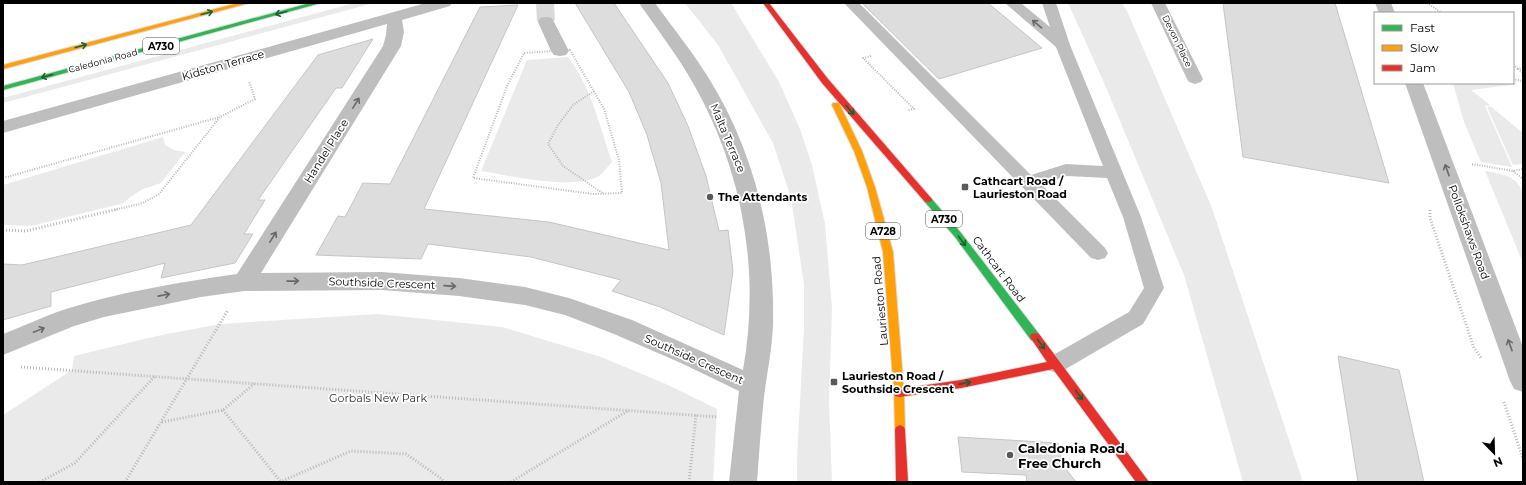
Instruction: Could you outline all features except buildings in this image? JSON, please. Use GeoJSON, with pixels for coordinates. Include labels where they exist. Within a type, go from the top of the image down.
{"type":"FeatureCollection","features":[{"type":"Feature","properties":{"kind":"main road","name":"Caledonia Road"},"geometry":{"type":"LineString","coordinates":[[3,67],[246,3]]}},
{"type":"Feature","properties":{"kind":"main road","name":"Caledonia Road"},"geometry":{"type":"LineString","coordinates":[[3,88],[318,3]]}},
{"type":"Feature","properties":{"kind":"main road","name":"Cathcart Road"},"geometry":{"type":"LineString","coordinates":[[766,3],[825,81],[958,235],[1143,482]]}},
{"type":"Feature","properties":{"kind":"main road","name":"Laurieston Road"},"geometry":{"type":"LineString","coordinates":[[825,81],[858,152],[871,187],[888,252],[899,392],[902,482]]}},
{"type":"Feature","properties":{"kind":"main road"},"geometry":{"type":"LineString","coordinates":[[899,392],[961,384],[1056,364]]}},
{"type":"Feature","properties":{"kind":"street","name":"Kidston Terrace"},"geometry":{"type":"LineString","coordinates":[[3,127],[444,3]]}},
{"type":"Feature","properties":{"kind":"street","name":"Malta Terrace"},"geometry":{"type":"LineString","coordinates":[[647,3],[699,78],[722,120],[747,184],[752,205],[758,244],[761,325],[749,418],[743,482]]}},
{"type":"Feature","properties":{"kind":"street","name":"Handel Place"},"geometry":{"type":"LineString","coordinates":[[244,282],[392,46],[396,33],[396,23],[392,17]]}},
{"type":"Feature","properties":{"kind":"street"},"geometry":{"type":"LineString","coordinates":[[546,22],[560,51]]}},
{"type":"Feature","properties":{"kind":"street","name":"Pollokshaws Road"},"geometry":{"type":"LineString","coordinates":[[1414,84],[1523,381]]}},
{"type":"Feature","properties":{"kind":"street","name":"Southside Crescent"},"geometry":{"type":"LineString","coordinates":[[3,345],[68,318],[104,308],[200,288],[244,282],[382,281],[459,287],[525,296],[569,307],[623,327],[690,356],[753,386]]}},
{"type":"Feature","properties":{"kind":"lane"},"geometry":{"type":"LineString","coordinates":[[851,3],[1098,253]]}},
{"type":"Feature","properties":{"kind":"lane"},"geometry":{"type":"LineString","coordinates":[[1012,3],[1063,45]]}},
{"type":"Feature","properties":{"kind":"lane"},"geometry":{"type":"LineString","coordinates":[[1049,3],[1063,45],[1132,217],[1154,288],[1136,318],[1056,364]]}},
{"type":"Feature","properties":{"kind":"lane","name":"Devon Place"},"geometry":{"type":"LineString","coordinates":[[1158,3],[1195,79]]}},
{"type":"Feature","properties":{"kind":"lane"},"geometry":{"type":"LineString","coordinates":[[1028,182],[1066,170],[1114,172]]}},
{"type":"Feature","properties":{"kind":"path"},"geometry":{"type":"LineString","coordinates":[[1427,3],[1440,12]]}},
{"type":"Feature","properties":{"kind":"path"},"geometry":{"type":"LineString","coordinates":[[570,50],[594,91],[604,109],[619,160],[622,193],[593,194],[473,178],[506,86],[524,53],[570,50]]}},
{"type":"Feature","properties":{"kind":"path"},"geometry":{"type":"LineString","coordinates":[[3,178],[220,116],[255,99],[242,59]]}},
{"type":"Feature","properties":{"kind":"path"},"geometry":{"type":"LineString","coordinates":[[1514,66],[1523,73]]}},
{"type":"Feature","properties":{"kind":"path"},"geometry":{"type":"LineString","coordinates":[[1518,69],[1523,68]]}},
{"type":"Feature","properties":{"kind":"path"},"geometry":{"type":"LineString","coordinates":[[594,91],[573,105],[558,125],[548,144],[562,166],[605,194]]}},
{"type":"Feature","properties":{"kind":"path"},"geometry":{"type":"LineString","coordinates":[[3,230],[26,231],[143,203],[159,194],[220,116]]}},
{"type":"Feature","properties":{"kind":"path"},"geometry":{"type":"LineString","coordinates":[[1443,159],[1513,171],[1523,169]]}},
{"type":"Feature","properties":{"kind":"path"},"geometry":{"type":"LineString","coordinates":[[1513,171],[1523,179]]}},
{"type":"Feature","properties":{"kind":"path"},"geometry":{"type":"LineString","coordinates":[[125,482],[244,282]]}},
{"type":"Feature","properties":{"kind":"path"},"geometry":{"type":"LineString","coordinates":[[18,367],[155,376],[187,380],[749,418]]}},
{"type":"Feature","properties":{"kind":"path"},"geometry":{"type":"LineString","coordinates":[[40,482],[75,463],[155,376]]}},
{"type":"Feature","properties":{"kind":"path"},"geometry":{"type":"LineString","coordinates":[[162,422],[223,410],[255,384]]}},
{"type":"Feature","properties":{"kind":"path"},"geometry":{"type":"LineString","coordinates":[[223,410],[280,482],[351,451],[406,454],[442,479],[444,482]]}},
{"type":"Feature","properties":{"kind":"path"},"geometry":{"type":"LineString","coordinates":[[511,482],[629,410]]}},
{"type":"Feature","properties":{"kind":"path"},"geometry":{"type":"LineString","coordinates":[[689,482],[696,415]]}},
{"type":"Feature","properties":{"kind":"green space"},"geometry":{"type":"Polygon","coordinates":[[[354,3],[374,3],[3,103],[3,98],[354,3]]]}},
{"type":"Feature","properties":{"kind":"green space"},"geometry":{"type":"Polygon","coordinates":[[[685,3],[730,3],[733,6],[779,82],[800,129],[812,165],[825,224],[832,308],[829,402],[832,482],[797,482],[804,328],[804,285],[791,198],[773,143],[718,45],[685,3]]]}},
{"type":"Feature","properties":{"kind":"green space"},"geometry":{"type":"Polygon","coordinates":[[[1068,3],[1122,3],[1128,13],[1212,208],[1303,482],[1243,482],[1184,275],[1105,85],[1068,3]]]}},
{"type":"Feature","properties":{"kind":"green space"},"geometry":{"type":"Polygon","coordinates":[[[568,57],[589,94],[612,162],[603,173],[597,177],[585,181],[571,182],[540,181],[481,171],[527,60],[568,57]]]}},
{"type":"Feature","properties":{"kind":"green space"},"geometry":{"type":"Polygon","coordinates":[[[1514,82],[1518,84],[1471,90],[1490,105],[1485,106],[1512,167],[1481,162],[1464,122],[1453,84],[1514,84],[1514,82]]]}},
{"type":"Feature","properties":{"kind":"green space"},"geometry":{"type":"Polygon","coordinates":[[[1490,106],[1523,133],[1523,164],[1513,165],[1487,107],[1490,106]]]}},
{"type":"Feature","properties":{"kind":"green space"},"geometry":{"type":"Polygon","coordinates":[[[163,137],[165,145],[174,150],[185,152],[161,183],[143,189],[124,203],[31,226],[3,225],[3,185],[163,137]]]}},
{"type":"Feature","properties":{"kind":"green space"},"geometry":{"type":"Polygon","coordinates":[[[1485,171],[1507,176],[1520,186],[1523,192],[1523,263],[1485,171]]]}},
{"type":"Feature","properties":{"kind":"green space","name":"Gorbals New Park"},"geometry":{"type":"Polygon","coordinates":[[[378,314],[502,327],[601,357],[666,384],[717,409],[713,482],[3,482],[3,415],[72,370],[74,356],[157,336],[220,324],[378,314]]]}},
{"type":"Feature","properties":{"kind":"tunnel"},"geometry":{"type":"LineString","coordinates":[[545,3],[546,22]]}},
{"type":"Feature","properties":{"kind":"traffic: fast"},"geometry":{"type":"LineString","coordinates":[[3,88],[318,3]]}},
{"type":"Feature","properties":{"kind":"traffic: fast"},"geometry":{"type":"LineString","coordinates":[[928,200],[958,235],[1035,337]]}},
{"type":"Feature","properties":{"kind":"traffic: slow"},"geometry":{"type":"LineString","coordinates":[[3,67],[246,3]]}},
{"type":"Feature","properties":{"kind":"traffic: slow"},"geometry":{"type":"LineString","coordinates":[[836,105],[858,151],[871,187],[888,252],[899,393],[900,430]]}},
{"type":"Feature","properties":{"kind":"traffic: jam"},"geometry":{"type":"LineString","coordinates":[[766,3],[825,81],[928,200]]}},
{"type":"Feature","properties":{"kind":"traffic: jam"},"geometry":{"type":"LineString","coordinates":[[1035,337],[1143,482]]}},
{"type":"Feature","properties":{"kind":"traffic: jam"},"geometry":{"type":"LineString","coordinates":[[899,393],[961,384],[1056,364]]}},
{"type":"Feature","properties":{"kind":"traffic: jam"},"geometry":{"type":"LineString","coordinates":[[900,430],[902,482]]}},
{"type":"Feature","properties":{"kind":"place","name":"Cathcart Road / Laurieston Road"},"geometry":{"type":"Point","coordinates":[965,187]}},
{"type":"Feature","properties":{"kind":"place","name":"The Attendants"},"geometry":{"type":"Point","coordinates":[710,197]}},
{"type":"Feature","properties":{"kind":"place","name":"Laurieston Road / Southside Crescent"},"geometry":{"type":"Point","coordinates":[834,382]}},
{"type":"Feature","properties":{"kind":"place","name":"Caledonia Road Free Church"},"geometry":{"type":"Point","coordinates":[1010,455]}}]}
